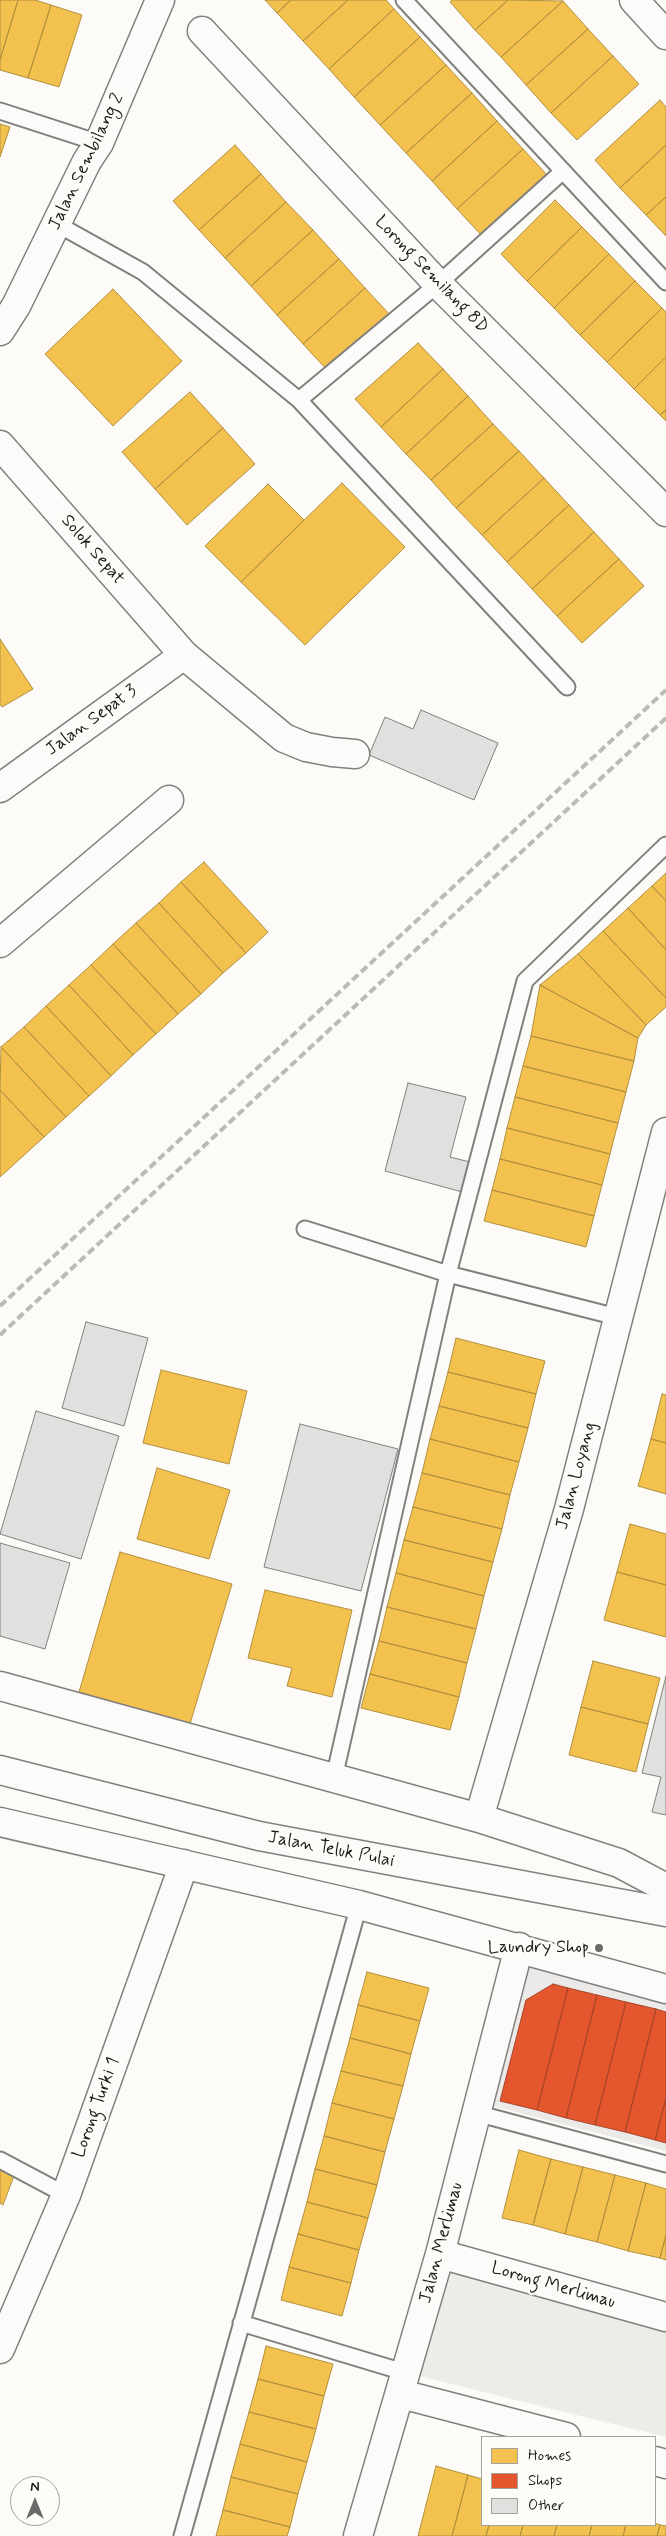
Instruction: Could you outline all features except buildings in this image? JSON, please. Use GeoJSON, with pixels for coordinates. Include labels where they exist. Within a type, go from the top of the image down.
{"type":"FeatureCollection","features":[{"type":"Feature","properties":{"kind":"street","name":"Jalan Sembilang 2"},"geometry":{"type":"LineString","coordinates":[[0,331],[8,303],[56,224],[87,161],[99,144],[160,0]]}},
{"type":"Feature","properties":{"kind":"street"},"geometry":{"type":"LineString","coordinates":[[634,0],[666,35]]}},
{"type":"Feature","properties":{"kind":"street","name":"Lorong Semilang 8D"},"geometry":{"type":"LineString","coordinates":[[202,31],[438,284],[666,512]]}},
{"type":"Feature","properties":{"kind":"street","name":"Solok Sepat"},"geometry":{"type":"LineString","coordinates":[[0,446],[184,655],[284,738],[306,747],[355,754]]}},
{"type":"Feature","properties":{"kind":"street","name":"Jalan Sepat 3"},"geometry":{"type":"LineString","coordinates":[[0,788],[184,655]]}},
{"type":"Feature","properties":{"kind":"street"},"geometry":{"type":"LineString","coordinates":[[0,943],[169,800]]}},
{"type":"Feature","properties":{"kind":"street","name":"Jalan Loyang"},"geometry":{"type":"LineString","coordinates":[[479,1818],[569,1509],[666,1132]]}},
{"type":"Feature","properties":{"kind":"street"},"geometry":{"type":"LineString","coordinates":[[0,1686],[479,1818],[619,1863],[666,1888]]}},
{"type":"Feature","properties":{"kind":"street","name":"Jalan Teluk Pulai"},"geometry":{"type":"LineString","coordinates":[[0,1770],[259,1836],[666,1912]]}},
{"type":"Feature","properties":{"kind":"street"},"geometry":{"type":"LineString","coordinates":[[0,1822],[359,1905],[519,1947],[666,1989]]}},
{"type":"Feature","properties":{"kind":"street","name":"Lorong Turki 1"},"geometry":{"type":"LineString","coordinates":[[0,2348],[66,2195],[184,1864]]}},
{"type":"Feature","properties":{"kind":"street","name":"Jalan Merlimau"},"geometry":{"type":"LineString","coordinates":[[358,2536],[404,2384],[440,2254],[519,1947]]}},
{"type":"Feature","properties":{"kind":"street","name":"Lorong Merlimau"},"geometry":{"type":"LineString","coordinates":[[440,2254],[666,2317]]}},
{"type":"Feature","properties":{"kind":"street"},"geometry":{"type":"LineString","coordinates":[[404,2384],[563,2436]]}},
{"type":"Feature","properties":{"kind":"lane"},"geometry":{"type":"LineString","coordinates":[[404,0],[666,282]]}},
{"type":"Feature","properties":{"kind":"lane"},"geometry":{"type":"LineString","coordinates":[[0,111],[99,144]]}},
{"type":"Feature","properties":{"kind":"lane"},"geometry":{"type":"LineString","coordinates":[[299,400],[438,284],[562,172]]}},
{"type":"Feature","properties":{"kind":"lane"},"geometry":{"type":"LineString","coordinates":[[56,224],[143,272],[299,400],[567,687]]}},
{"type":"Feature","properties":{"kind":"lane"},"geometry":{"type":"LineString","coordinates":[[334,1778],[448,1274],[526,981],[666,845]]}},
{"type":"Feature","properties":{"kind":"lane"},"geometry":{"type":"LineString","coordinates":[[305,1229],[448,1274],[617,1317]]}},
{"type":"Feature","properties":{"kind":"lane"},"geometry":{"type":"LineString","coordinates":[[182,2536],[359,1905]]}},
{"type":"Feature","properties":{"kind":"lane"},"geometry":{"type":"LineString","coordinates":[[476,2113],[666,2164]]}},
{"type":"Feature","properties":{"kind":"lane"},"geometry":{"type":"LineString","coordinates":[[0,2160],[66,2195]]}},
{"type":"Feature","properties":{"kind":"lane"},"geometry":{"type":"LineString","coordinates":[[241,2323],[404,2384]]}},
{"type":"Feature","properties":{"kind":"shaded area"},"geometry":{"type":"Polygon","coordinates":[[[527,1963],[666,2002],[666,2151],[493,2106],[527,1963]]]}},
{"type":"Feature","properties":{"kind":"shaded area"},"geometry":{"type":"Polygon","coordinates":[[[430,2262],[666,2326],[666,2437],[407,2373],[430,2262]]]}},
{"type":"Feature","properties":{"kind":"railway"},"geometry":{"type":"LineString","coordinates":[[0,1306],[666,690]]}},
{"type":"Feature","properties":{"kind":"railway"},"geometry":{"type":"LineString","coordinates":[[0,1335],[666,718]]}},
{"type":"Feature","properties":{"kind":"place","name":"Laundry Shop"},"geometry":{"type":"Point","coordinates":[599,1948]}}]}
